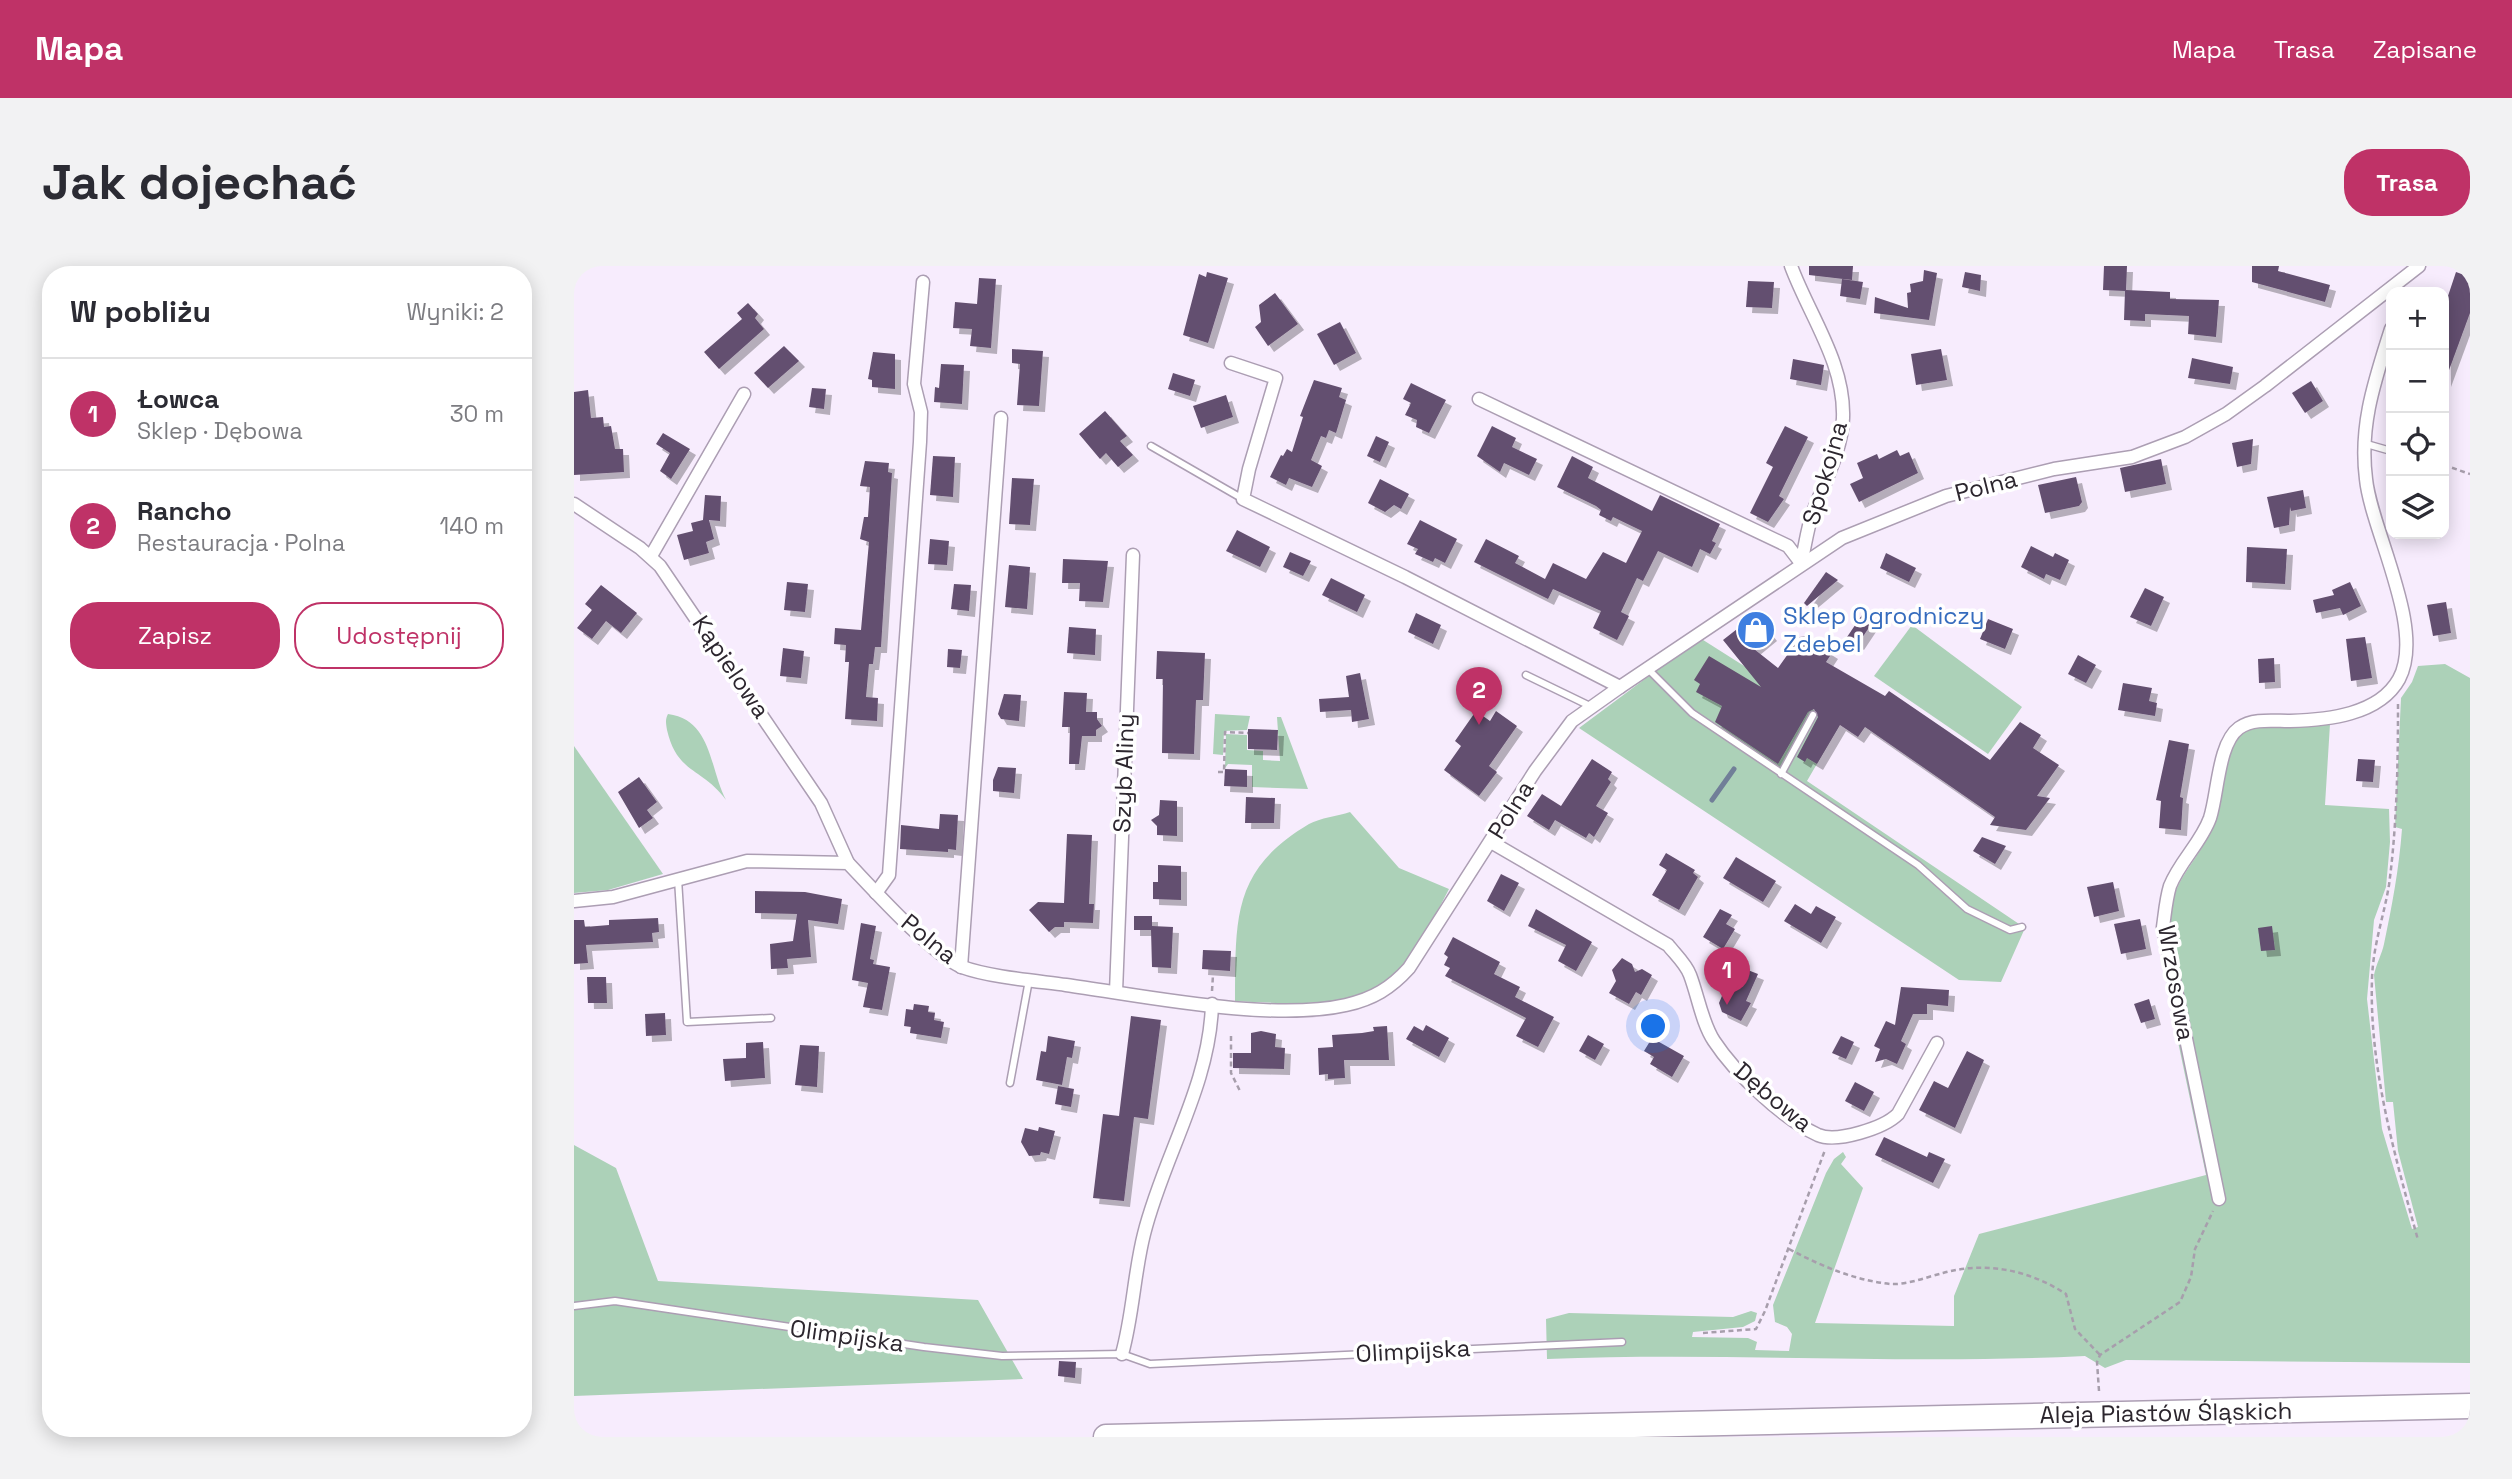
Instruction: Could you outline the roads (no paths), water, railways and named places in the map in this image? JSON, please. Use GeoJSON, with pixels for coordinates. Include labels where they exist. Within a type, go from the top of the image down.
{"type":"FeatureCollection","features":[{"type":"Feature","properties":{"kind":"highway","name":"Aleja Piastów Śląskich"},"geometry":{"type":"LineString","coordinates":[[1106,1437],[2470,1406]]}},
{"type":"Feature","properties":{"kind":"street","name":"Spokojna"},"geometry":{"type":"LineString","coordinates":[[1791,266],[1804,300],[1829,345],[1843,417],[1838,443],[1811,519],[1801,563]]}},
{"type":"Feature","properties":{"kind":"street","name":"Polna"},"geometry":{"type":"LineString","coordinates":[[848,863],[929,942],[961,967],[1116,992],[1301,1010],[1345,1005],[1371,998],[1393,986],[1409,968],[1535,771],[1572,721],[1647,668],[1842,538],[1945,496],[2054,469],[2132,457],[2185,437],[2265,386],[2419,266]]}},
{"type":"Feature","properties":{"kind":"street"},"geometry":{"type":"LineString","coordinates":[[2404,287],[2407,276]]}},
{"type":"Feature","properties":{"kind":"street"},"geometry":{"type":"LineString","coordinates":[[876,893],[889,875],[920,442],[920,412],[914,384],[923,282]]}},
{"type":"Feature","properties":{"kind":"street"},"geometry":{"type":"LineString","coordinates":[[2363,443],[2374,378],[2386,344]]}},
{"type":"Feature","properties":{"kind":"street"},"geometry":{"type":"LineString","coordinates":[[1231,363],[1276,379],[1243,499],[1405,576],[1620,687]]}},
{"type":"Feature","properties":{"kind":"street"},"geometry":{"type":"LineString","coordinates":[[651,556],[744,394]]}},
{"type":"Feature","properties":{"kind":"street"},"geometry":{"type":"LineString","coordinates":[[1479,399],[1788,546],[1801,563]]}},
{"type":"Feature","properties":{"kind":"street"},"geometry":{"type":"LineString","coordinates":[[961,967],[1001,418]]}},
{"type":"Feature","properties":{"kind":"street","name":"Wrzosowa"},"geometry":{"type":"LineString","coordinates":[[2219,1199],[2163,927],[2171,884],[2197,846],[2210,818],[2228,741],[2238,729],[2252,722],[2325,719],[2359,710],[2385,697],[2399,679],[2405,662],[2401,609],[2391,561],[2366,482],[2363,443]]}},
{"type":"Feature","properties":{"kind":"street","name":"Kąpielowa"},"geometry":{"type":"LineString","coordinates":[[574,503],[651,556],[686,600],[806,780],[833,828],[848,863]]}},
{"type":"Feature","properties":{"kind":"street","name":"Szyb Aliny"},"geometry":{"type":"LineString","coordinates":[[1116,992],[1133,555]]}},
{"type":"Feature","properties":{"kind":"street","name":"Dębowa"},"geometry":{"type":"LineString","coordinates":[[1491,842],[1668,945],[1689,972],[1712,1039],[1735,1069],[1788,1114],[1819,1136],[1866,1130],[1890,1122],[1898,1114],[1937,1043]]}},
{"type":"Feature","properties":{"kind":"street"},"geometry":{"type":"LineString","coordinates":[[574,901],[613,897],[760,860],[848,863]]}},
{"type":"Feature","properties":{"kind":"street"},"geometry":{"type":"LineString","coordinates":[[1122,1354],[1131,1322],[1143,1235],[1205,1059],[1212,1000]]}},
{"type":"Feature","properties":{"kind":"lane"},"geometry":{"type":"LineString","coordinates":[[2363,443],[2386,449]]}},
{"type":"Feature","properties":{"kind":"lane"},"geometry":{"type":"LineString","coordinates":[[1151,446],[1243,499]]}},
{"type":"Feature","properties":{"kind":"lane"},"geometry":{"type":"LineString","coordinates":[[1647,668],[1692,713],[1918,865],[1967,909],[2010,930],[2022,927]]}},
{"type":"Feature","properties":{"kind":"lane"},"geometry":{"type":"LineString","coordinates":[[1526,675],[1592,707]]}},
{"type":"Feature","properties":{"kind":"lane"},"geometry":{"type":"LineString","coordinates":[[1781,774],[1813,715]]}},
{"type":"Feature","properties":{"kind":"lane"},"geometry":{"type":"LineString","coordinates":[[678,879],[687,1022],[771,1018]]}},
{"type":"Feature","properties":{"kind":"lane"},"geometry":{"type":"LineString","coordinates":[[1010,1083],[1029,980]]}},
{"type":"Feature","properties":{"kind":"lane","name":"Olimpijska"},"geometry":{"type":"LineString","coordinates":[[574,1306],[615,1301],[924,1347],[1002,1356],[1122,1354],[1134,1361],[1150,1364],[1622,1342]]}},
{"type":"Feature","properties":{"kind":"waterway"},"geometry":{"type":"LineString","coordinates":[[1712,800],[1734,769]]}},
{"type":"Feature","properties":{"kind":"place","name":"Sklep Ogrodniczy Zdebel"},"geometry":{"type":"Point","coordinates":[1756,630]}},
{"type":"Feature","properties":{"kind":"place","name":"Rancho"},"geometry":{"type":"Point","coordinates":[1479,725]}},
{"type":"Feature","properties":{"kind":"place","name":"Łowca"},"geometry":{"type":"Point","coordinates":[1727,1005]}}]}
